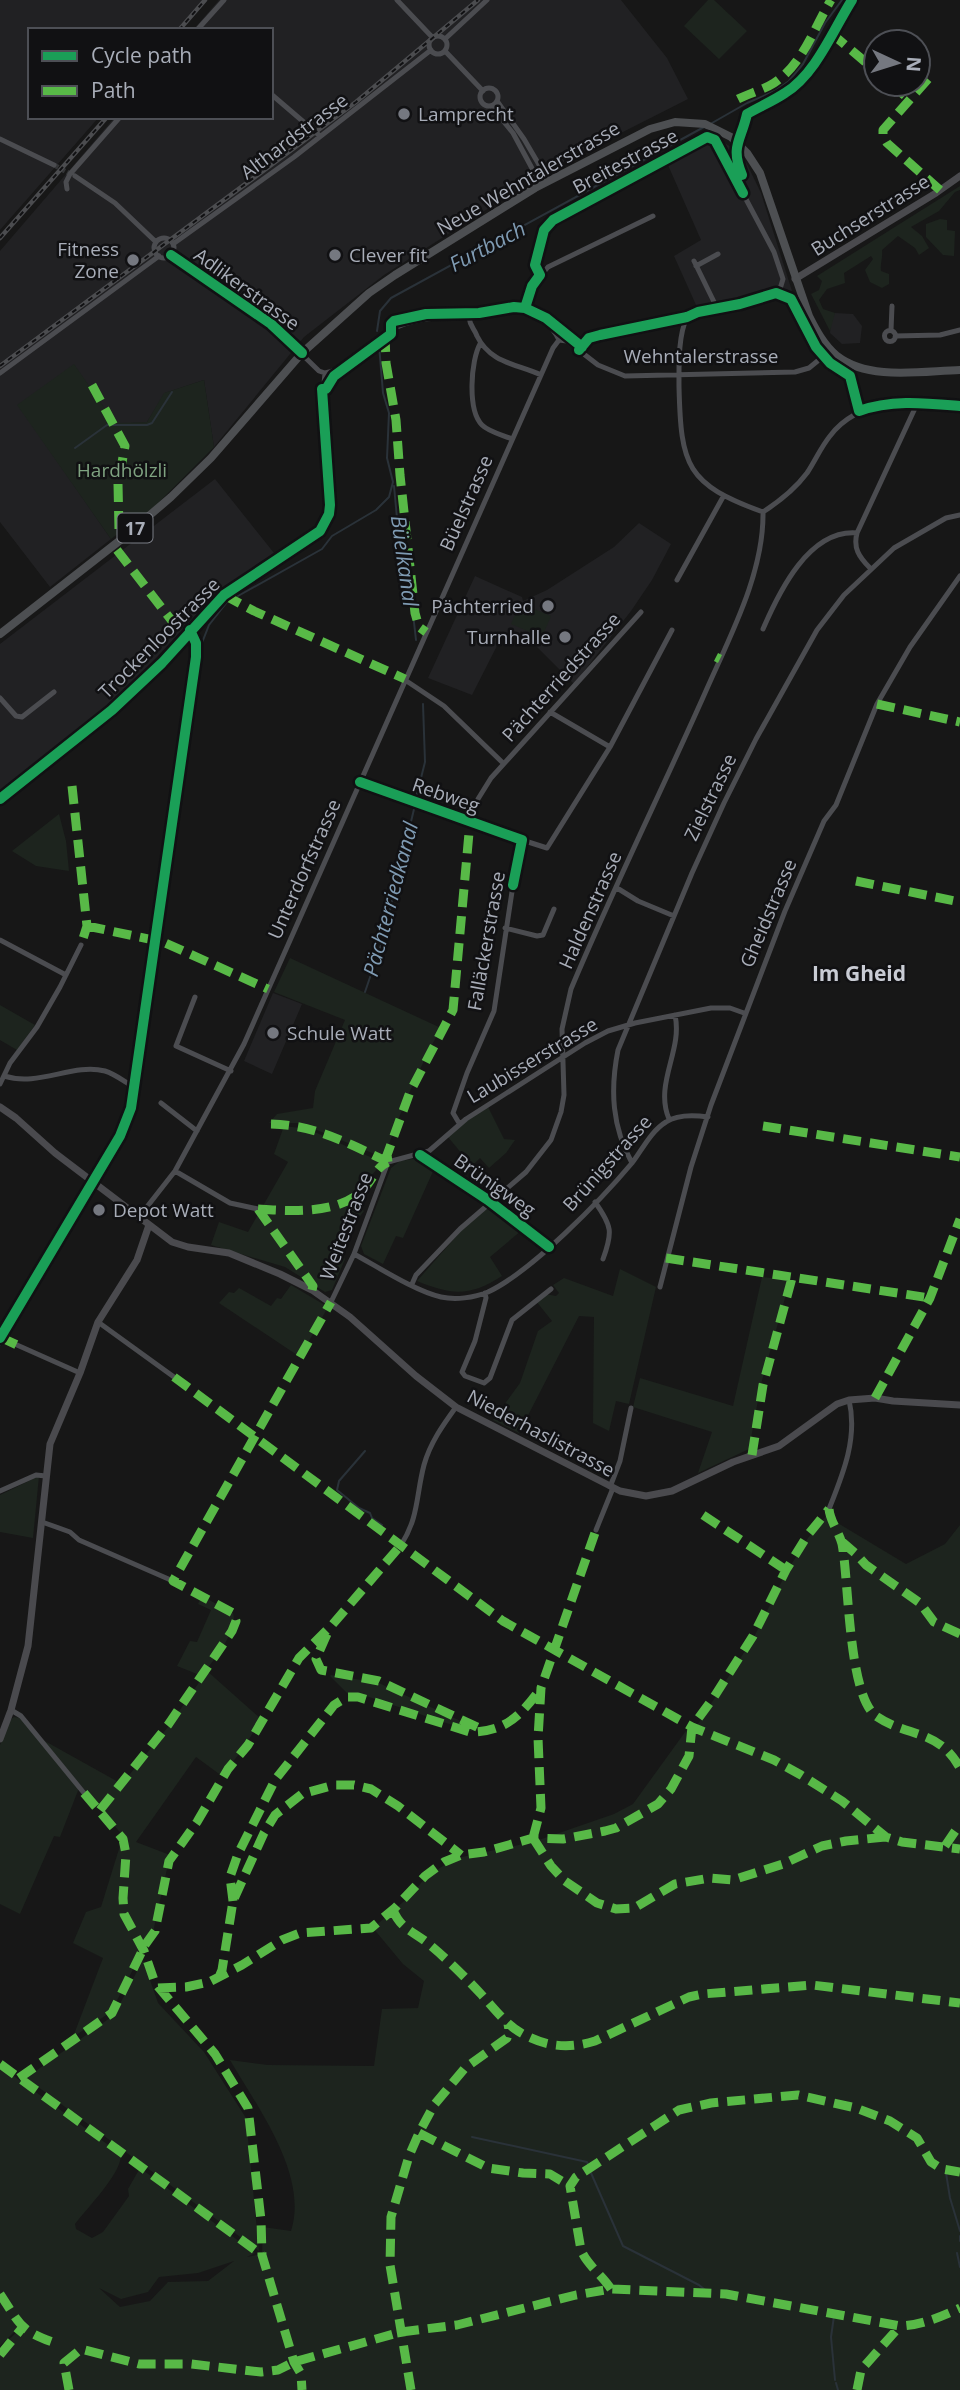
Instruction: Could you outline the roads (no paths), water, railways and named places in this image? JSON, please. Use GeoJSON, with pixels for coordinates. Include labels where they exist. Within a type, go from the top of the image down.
{"type":"FeatureCollection","features":[{"type":"Feature","properties":{"kind":"main road","name":"Neue Wehntalerstrasse"},"geometry":{"type":"LineString","coordinates":[[302,353],[369,293],[395,275],[545,183],[650,129],[675,122],[696,122],[723,132],[742,146],[760,173],[808,316],[831,350]]}},
{"type":"Feature","properties":{"kind":"main road","name":"17"},"geometry":{"type":"LineString","coordinates":[[831,350],[846,362],[874,370],[960,370]]}},
{"type":"Feature","properties":{"kind":"main road","name":"17"},"geometry":{"type":"LineString","coordinates":[[0,634],[171,497],[218,449],[302,353]]}},
{"type":"Feature","properties":{"kind":"street"},"geometry":{"type":"LineString","coordinates":[[199,28],[224,0]]}},
{"type":"Feature","properties":{"kind":"street"},"geometry":{"type":"LineString","coordinates":[[397,0],[433,38]]}},
{"type":"Feature","properties":{"kind":"street"},"geometry":{"type":"LineString","coordinates":[[445,39],[487,0]]}},
{"type":"Feature","properties":{"kind":"street"},"geometry":{"type":"LineString","coordinates":[[439,36],[445,39],[447,44],[444,51],[438,54],[431,50],[433,38],[439,36]]}},
{"type":"Feature","properties":{"kind":"street","name":"Althardstrasse"},"geometry":{"type":"LineString","coordinates":[[173,244],[431,50]]}},
{"type":"Feature","properties":{"kind":"street"},"geometry":{"type":"LineString","coordinates":[[444,51],[483,91]]}},
{"type":"Feature","properties":{"kind":"street"},"geometry":{"type":"LineString","coordinates":[[483,91],[495,91],[497,101],[524,139],[545,183],[517,138],[491,106],[481,102],[483,91]]}},
{"type":"Feature","properties":{"kind":"street"},"geometry":{"type":"LineString","coordinates":[[273,96],[320,136]]}},
{"type":"Feature","properties":{"kind":"street"},"geometry":{"type":"LineString","coordinates":[[491,106],[497,101]]}},
{"type":"Feature","properties":{"kind":"street"},"geometry":{"type":"LineString","coordinates":[[67,190],[66,182],[70,174],[118,119]]}},
{"type":"Feature","properties":{"kind":"street","name":"Breitestrasse"},"geometry":{"type":"LineString","coordinates":[[540,275],[535,265],[544,230],[552,220],[710,136],[715,140],[774,252],[783,279],[776,293],[717,308]]}},
{"type":"Feature","properties":{"kind":"street"},"geometry":{"type":"LineString","coordinates":[[0,139],[54,165]]}},
{"type":"Feature","properties":{"kind":"street"},"geometry":{"type":"LineString","coordinates":[[75,176],[115,203],[156,242]]}},
{"type":"Feature","properties":{"kind":"street","name":"Buchserstrasse"},"geometry":{"type":"LineString","coordinates":[[795,279],[960,177]]}},
{"type":"Feature","properties":{"kind":"street"},"geometry":{"type":"LineString","coordinates":[[302,353],[325,373],[344,365],[385,334],[405,323],[435,317],[524,312],[532,286],[553,264],[653,216]]}},
{"type":"Feature","properties":{"kind":"street"},"geometry":{"type":"LineString","coordinates":[[0,373],[159,256],[171,255],[175,250],[173,244],[164,240],[156,242]]}},
{"type":"Feature","properties":{"kind":"street"},"geometry":{"type":"LineString","coordinates":[[156,242],[153,250],[159,256]]}},
{"type":"Feature","properties":{"kind":"street"},"geometry":{"type":"LineString","coordinates":[[718,254],[695,263],[717,308],[687,317],[683,330],[679,374],[680,429],[684,451],[693,470],[723,497],[763,512],[785,497],[799,483],[829,436],[848,418],[874,406],[893,403],[960,406]]}},
{"type":"Feature","properties":{"kind":"street","name":"Adlikerstrasse"},"geometry":{"type":"LineString","coordinates":[[171,255],[271,324],[302,353]]}},
{"type":"Feature","properties":{"kind":"street"},"geometry":{"type":"LineString","coordinates":[[892,306],[891,330],[895,337]]}},
{"type":"Feature","properties":{"kind":"street","name":"Wehntalerstrasse"},"geometry":{"type":"LineString","coordinates":[[524,312],[546,322],[559,340],[566,341],[598,365],[621,375],[803,371],[831,350]]}},
{"type":"Feature","properties":{"kind":"street"},"geometry":{"type":"LineString","coordinates":[[469,317],[471,328],[480,344],[500,362],[541,375]]}},
{"type":"Feature","properties":{"kind":"street"},"geometry":{"type":"LineString","coordinates":[[891,330],[885,332],[885,339],[890,341],[895,337],[940,335],[960,330]]}},
{"type":"Feature","properties":{"kind":"street","name":"Büelstrasse"},"geometry":{"type":"LineString","coordinates":[[405,680],[552,348],[559,340]]}},
{"type":"Feature","properties":{"kind":"street"},"geometry":{"type":"LineString","coordinates":[[480,344],[471,383],[479,422],[486,428],[512,439]]}},
{"type":"Feature","properties":{"kind":"street","name":"Trockenloostrasse"},"geometry":{"type":"LineString","coordinates":[[0,799],[112,710],[162,663],[224,595],[320,531],[329,514],[330,505],[322,406],[325,373]]}},
{"type":"Feature","properties":{"kind":"street"},"geometry":{"type":"LineString","coordinates":[[870,568],[858,555],[857,533],[917,404]]}},
{"type":"Feature","properties":{"kind":"street"},"geometry":{"type":"LineString","coordinates":[[677,580],[723,497]]}},
{"type":"Feature","properties":{"kind":"street","name":"Haldenstrasse"},"geometry":{"type":"LineString","coordinates":[[412,1284],[416,1275],[460,1229],[526,1172],[545,1150],[556,1130],[565,1085],[562,1029],[571,989],[704,694],[749,586],[760,550],[763,512]]}},
{"type":"Feature","properties":{"kind":"street","name":"Zielstrasse"},"geometry":{"type":"LineString","coordinates":[[632,1163],[616,1127],[613,1105],[618,1050],[724,803],[780,693],[817,630],[844,594],[870,568],[916,534],[946,518],[960,515]]}},
{"type":"Feature","properties":{"kind":"street"},"geometry":{"type":"LineString","coordinates":[[763,629],[780,595],[808,553],[828,538],[849,532],[857,533]]}},
{"type":"Feature","properties":{"kind":"street","name":"Gheidstrasse"},"geometry":{"type":"LineString","coordinates":[[660,1287],[691,1167],[744,1013],[785,911],[824,821],[836,805],[877,704],[910,647],[960,576]]}},
{"type":"Feature","properties":{"kind":"street","name":"Pächterriedstrasse"},"geometry":{"type":"LineString","coordinates":[[470,822],[478,799],[503,763],[641,612]]}},
{"type":"Feature","properties":{"kind":"street"},"geometry":{"type":"LineString","coordinates":[[522,840],[547,848],[610,747],[672,630]]}},
{"type":"Feature","properties":{"kind":"street","name":"Pächterriedstrasse"},"geometry":{"type":"LineString","coordinates":[[405,680],[444,706],[503,763]]}},
{"type":"Feature","properties":{"kind":"street","name":"Unterdorfstrasse"},"geometry":{"type":"LineString","coordinates":[[139,1217],[175,1171],[231,1071],[405,680]]}},
{"type":"Feature","properties":{"kind":"street"},"geometry":{"type":"LineString","coordinates":[[0,698],[16,716],[22,717],[54,692]]}},
{"type":"Feature","properties":{"kind":"street"},"geometry":{"type":"LineString","coordinates":[[550,712],[610,747]]}},
{"type":"Feature","properties":{"kind":"street","name":"Falläckerstrasse"},"geometry":{"type":"LineString","coordinates":[[460,1124],[453,1113],[494,1011],[513,885]]}},
{"type":"Feature","properties":{"kind":"street"},"geometry":{"type":"LineString","coordinates":[[617,888],[638,901],[674,915]]}},
{"type":"Feature","properties":{"kind":"street"},"geometry":{"type":"LineString","coordinates":[[505,928],[543,935],[554,909]]}},
{"type":"Feature","properties":{"kind":"street"},"geometry":{"type":"LineString","coordinates":[[0,940],[66,975]]}},
{"type":"Feature","properties":{"kind":"street"},"geometry":{"type":"LineString","coordinates":[[0,1084],[19,1049],[38,1026],[81,945]]}},
{"type":"Feature","properties":{"kind":"street"},"geometry":{"type":"LineString","coordinates":[[194,997],[176,1046],[231,1071]]}},
{"type":"Feature","properties":{"kind":"street","name":"Laubisserstrasse"},"geometry":{"type":"LineString","coordinates":[[388,1162],[429,1151],[460,1124],[592,1039],[628,1025],[721,1007],[744,1013]]}},
{"type":"Feature","properties":{"kind":"street"},"geometry":{"type":"LineString","coordinates":[[669,1119],[664,1089],[677,1038],[675,1015]]}},
{"type":"Feature","properties":{"kind":"street"},"geometry":{"type":"LineString","coordinates":[[4,1076],[37,1080],[94,1070],[113,1075],[134,1087]]}},
{"type":"Feature","properties":{"kind":"street"},"geometry":{"type":"LineString","coordinates":[[161,1103],[197,1131]]}},
{"type":"Feature","properties":{"kind":"street","name":"Niederhaslistrasse"},"geometry":{"type":"LineString","coordinates":[[0,1107],[55,1153],[172,1242],[229,1253],[280,1274],[331,1302],[456,1407],[611,1487],[637,1496],[672,1491],[733,1462],[779,1446],[837,1404],[849,1400],[875,1398],[960,1405]]}},
{"type":"Feature","properties":{"kind":"street","name":"Brünigstrasse"},"geometry":{"type":"LineString","coordinates":[[354,1254],[441,1297],[485,1293],[529,1263],[596,1202],[632,1163],[653,1133],[669,1119],[683,1116],[708,1117]]}},
{"type":"Feature","properties":{"kind":"street","name":"Weitestrasse"},"geometry":{"type":"LineString","coordinates":[[331,1302],[354,1254],[388,1162]]}},
{"type":"Feature","properties":{"kind":"street"},"geometry":{"type":"LineString","coordinates":[[175,1171],[230,1203],[258,1209]]}},
{"type":"Feature","properties":{"kind":"street"},"geometry":{"type":"LineString","coordinates":[[596,1202],[609,1222],[610,1232],[603,1259]]}},
{"type":"Feature","properties":{"kind":"street"},"geometry":{"type":"LineString","coordinates":[[0,1739],[11,1710],[28,1646],[46,1476],[53,1436],[98,1322],[137,1259],[149,1225]]}},
{"type":"Feature","properties":{"kind":"street"},"geometry":{"type":"LineString","coordinates":[[485,1293],[477,1334],[462,1372],[465,1376],[484,1383],[490,1378],[512,1320],[551,1289]]}},
{"type":"Feature","properties":{"kind":"street"},"geometry":{"type":"LineString","coordinates":[[98,1322],[174,1377]]}},
{"type":"Feature","properties":{"kind":"street"},"geometry":{"type":"LineString","coordinates":[[17,1345],[80,1373]]}},
{"type":"Feature","properties":{"kind":"street"},"geometry":{"type":"LineString","coordinates":[[830,1509],[850,1451],[849,1400]]}},
{"type":"Feature","properties":{"kind":"street"},"geometry":{"type":"LineString","coordinates":[[401,1545],[413,1524],[429,1448],[456,1407]]}},
{"type":"Feature","properties":{"kind":"street"},"geometry":{"type":"LineString","coordinates":[[596,1531],[620,1461],[631,1408]]}},
{"type":"Feature","properties":{"kind":"street"},"geometry":{"type":"LineString","coordinates":[[0,1491],[36,1475],[46,1476]]}},
{"type":"Feature","properties":{"kind":"street"},"geometry":{"type":"LineString","coordinates":[[42,1522],[70,1532],[79,1540],[173,1581]]}},
{"type":"Feature","properties":{"kind":"street"},"geometry":{"type":"LineString","coordinates":[[11,1710],[21,1716],[85,1793]]}},
{"type":"Feature","properties":{"kind":"waterway","name":"Furtbach"},"geometry":{"type":"LineString","coordinates":[[712,123],[789,81],[803,64],[825,23],[842,0]]}},
{"type":"Feature","properties":{"kind":"waterway","name":"Furtbach"},"geometry":{"type":"LineString","coordinates":[[377,331],[380,311],[391,298],[704,127]]}},
{"type":"Feature","properties":{"kind":"waterway","name":"Furtbach"},"geometry":{"type":"LineString","coordinates":[[238,596],[322,549],[332,536],[376,510],[389,497],[393,482],[387,458],[389,413],[383,393],[379,345]]}},
{"type":"Feature","properties":{"kind":"waterway"},"geometry":{"type":"LineString","coordinates":[[75,448],[107,425],[152,423],[172,392]]}},
{"type":"Feature","properties":{"kind":"waterway","name":"Büelkanal"},"geometry":{"type":"LineString","coordinates":[[394,486],[398,529],[405,543],[416,640]]}},
{"type":"Feature","properties":{"kind":"waterway","name":"Furtbach"},"geometry":{"type":"LineString","coordinates":[[158,936],[198,653],[209,625],[227,602]]}},
{"type":"Feature","properties":{"kind":"waterway","name":"Pächterriedkanal"},"geometry":{"type":"LineString","coordinates":[[416,798],[425,762],[423,704]]}},
{"type":"Feature","properties":{"kind":"waterway","name":"Pächterriedkanal"},"geometry":{"type":"LineString","coordinates":[[365,992],[382,942],[415,805]]}},
{"type":"Feature","properties":{"kind":"waterway","name":"Furtbach"},"geometry":{"type":"LineString","coordinates":[[100,1176],[123,1137],[135,1104],[157,942]]}},
{"type":"Feature","properties":{"kind":"waterway","name":"Furtbach"},"geometry":{"type":"LineString","coordinates":[[5,1336],[93,1188]]}},
{"type":"Feature","properties":{"kind":"waterway","name":"Furtbach"},"geometry":{"type":"LineString","coordinates":[[0,1345],[2,1341]]}},
{"type":"Feature","properties":{"kind":"waterway"},"geometry":{"type":"LineString","coordinates":[[365,1451],[339,1481],[337,1490],[359,1508],[370,1513],[372,1518],[382,1525]]}},
{"type":"Feature","properties":{"kind":"waterway"},"geometry":{"type":"LineString","coordinates":[[472,2137],[587,2162],[589,2167]]}},
{"type":"Feature","properties":{"kind":"waterway"},"geometry":{"type":"LineString","coordinates":[[591,2173],[623,2246],[704,2289]]}},
{"type":"Feature","properties":{"kind":"waterway"},"geometry":{"type":"LineString","coordinates":[[946,2173],[960,2231]]}},
{"type":"Feature","properties":{"kind":"waterway"},"geometry":{"type":"LineString","coordinates":[[960,2236],[960,2241]]}},
{"type":"Feature","properties":{"kind":"waterway"},"geometry":{"type":"LineString","coordinates":[[957,2253],[960,2267]]}},
{"type":"Feature","properties":{"kind":"waterway"},"geometry":{"type":"LineString","coordinates":[[834,2316],[831,2337],[835,2380]]}},
{"type":"Feature","properties":{"kind":"waterway"},"geometry":{"type":"LineString","coordinates":[[836,2383],[838,2390]]}},
{"type":"Feature","properties":{"kind":"tunnel"},"geometry":{"type":"LineString","coordinates":[[54,165],[72,175]]}},
{"type":"Feature","properties":{"kind":"railway"},"geometry":{"type":"LineString","coordinates":[[181,28],[205,0]]}},
{"type":"Feature","properties":{"kind":"railway"},"geometry":{"type":"LineString","coordinates":[[0,366],[356,102],[478,0]]}},
{"type":"Feature","properties":{"kind":"railway"},"geometry":{"type":"LineString","coordinates":[[0,238],[105,119]]}},
{"type":"Feature","properties":{"kind":"place","name":"Lamprecht"},"geometry":{"type":"Point","coordinates":[404,114]}},
{"type":"Feature","properties":{"kind":"place","name":"Clever fit"},"geometry":{"type":"Point","coordinates":[335,255]}},
{"type":"Feature","properties":{"kind":"place","name":"Fitness Zone"},"geometry":{"type":"Point","coordinates":[133,260]}},
{"type":"Feature","properties":{"kind":"place","name":"Pächterried"},"geometry":{"type":"Point","coordinates":[548,606]}},
{"type":"Feature","properties":{"kind":"place","name":"Turnhalle"},"geometry":{"type":"Point","coordinates":[565,637]}},
{"type":"Feature","properties":{"kind":"place","name":"Schule Watt"},"geometry":{"type":"Point","coordinates":[273,1033]}},
{"type":"Feature","properties":{"kind":"place","name":"Depot Watt"},"geometry":{"type":"Point","coordinates":[99,1210]}},
{"type":"Feature","properties":{"kind":"district","name":"Im Gheid"},"geometry":{"type":"Point","coordinates":[859,973]}},
{"type":"Feature","properties":{"kind":"park label","name":"Hardhölzli"},"geometry":{"type":"Point","coordinates":[122,470]}}]}
